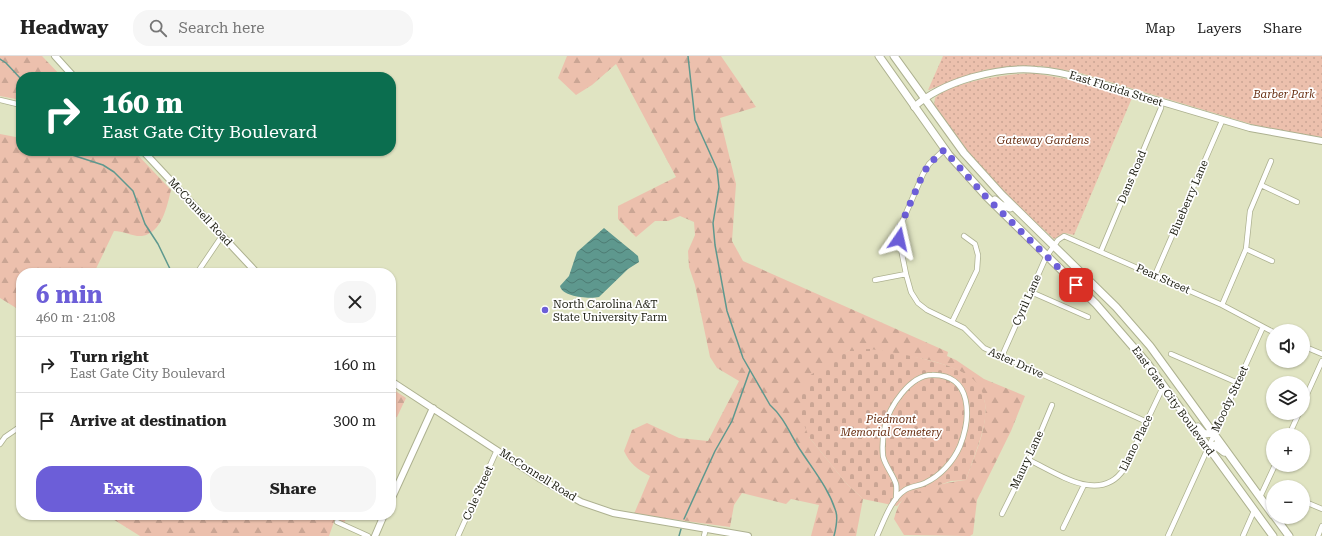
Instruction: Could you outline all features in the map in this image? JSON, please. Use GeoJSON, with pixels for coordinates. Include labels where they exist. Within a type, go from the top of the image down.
{"type":"FeatureCollection","features":[{"type":"Feature","properties":{"kind":"main road","name":"East Gate City Boulevard"},"geometry":{"type":"LineString","coordinates":[[879,56],[946,152],[987,198],[1096,304],[1164,385],[1273,536]]}},
{"type":"Feature","properties":{"kind":"main road","name":"East Gate City Boulevard"},"geometry":{"type":"LineString","coordinates":[[894,56],[964,153],[1013,206],[1131,323],[1155,352],[1266,505]]}},
{"type":"Feature","properties":{"kind":"main road"},"geometry":{"type":"LineString","coordinates":[[946,152],[1001,205],[1010,208],[1013,206]]}},
{"type":"Feature","properties":{"kind":"main road"},"geometry":{"type":"LineString","coordinates":[[1183,413],[1204,434],[1214,433]]}},
{"type":"Feature","properties":{"kind":"main road"},"geometry":{"type":"LineString","coordinates":[[1208,448],[1212,445],[1218,446],[1231,462],[1240,469]]}},
{"type":"Feature","properties":{"kind":"main road"},"geometry":{"type":"LineString","coordinates":[[1280,524],[1289,536]]}},
{"type":"Feature","properties":{"kind":"street"},"geometry":{"type":"LineString","coordinates":[[55,56],[69,72]]}},
{"type":"Feature","properties":{"kind":"street","name":"East Florida Street"},"geometry":{"type":"LineString","coordinates":[[914,107],[923,98],[952,84],[984,74],[1036,69],[1076,77],[1222,121],[1283,136],[1322,141]]}},
{"type":"Feature","properties":{"kind":"street"},"geometry":{"type":"LineString","coordinates":[[0,100],[16,104]]}},
{"type":"Feature","properties":{"kind":"street","name":"Dans Road"},"geometry":{"type":"LineString","coordinates":[[1101,251],[1161,108],[1161,103]]}},
{"type":"Feature","properties":{"kind":"street","name":"Blueberry Lane"},"geometry":{"type":"LineString","coordinates":[[1155,275],[1222,121]]}},
{"type":"Feature","properties":{"kind":"street","name":"Aster Drive"},"geometry":{"type":"LineString","coordinates":[[946,152],[929,164],[923,174],[900,227],[899,239],[906,274],[911,292],[918,303],[927,310],[964,328],[984,348],[1146,422]]}},
{"type":"Feature","properties":{"kind":"street","name":"McConnell Road"},"geometry":{"type":"LineString","coordinates":[[148,156],[252,268]]}},
{"type":"Feature","properties":{"kind":"street"},"geometry":{"type":"LineString","coordinates":[[1222,305],[1246,249],[1250,211],[1271,161]]}},
{"type":"Feature","properties":{"kind":"street"},"geometry":{"type":"LineString","coordinates":[[1261,185],[1297,202]]}},
{"type":"Feature","properties":{"kind":"street"},"geometry":{"type":"LineString","coordinates":[[200,268],[222,236]]}},
{"type":"Feature","properties":{"kind":"street"},"geometry":{"type":"LineString","coordinates":[[952,322],[977,270],[978,255],[975,244],[964,236]]}},
{"type":"Feature","properties":{"kind":"street","name":"Pear Street"},"geometry":{"type":"LineString","coordinates":[[1054,245],[1062,237],[1067,236],[1222,305],[1266,328]]}},
{"type":"Feature","properties":{"kind":"street","name":"Cyril Lane"},"geometry":{"type":"LineString","coordinates":[[1002,356],[1046,257],[1054,245]]}},
{"type":"Feature","properties":{"kind":"street"},"geometry":{"type":"LineString","coordinates":[[1246,249],[1272,262]]}},
{"type":"Feature","properties":{"kind":"street"},"geometry":{"type":"LineString","coordinates":[[875,280],[906,274]]}},
{"type":"Feature","properties":{"kind":"street"},"geometry":{"type":"LineString","coordinates":[[1031,292],[1088,317]]}},
{"type":"Feature","properties":{"kind":"street","name":"Moody Street"},"geometry":{"type":"LineString","coordinates":[[1168,536],[1263,327]]}},
{"type":"Feature","properties":{"kind":"street"},"geometry":{"type":"LineString","coordinates":[[1310,349],[1322,354]]}},
{"type":"Feature","properties":{"kind":"street"},"geometry":{"type":"LineString","coordinates":[[1171,354],[1238,383]]}},
{"type":"Feature","properties":{"kind":"street"},"geometry":{"type":"LineString","coordinates":[[1310,388],[1322,361]]}},
{"type":"Feature","properties":{"kind":"street"},"geometry":{"type":"LineString","coordinates":[[877,536],[896,499],[905,490],[925,483],[940,474],[951,462],[960,447],[966,425],[966,399],[960,387],[949,378],[930,375],[914,382],[900,395],[891,408],[886,424],[884,457],[896,484],[896,499]]}},
{"type":"Feature","properties":{"kind":"street","name":"McConnell Road"},"geometry":{"type":"LineString","coordinates":[[396,384],[560,491],[590,506],[630,516],[748,536]]}},
{"type":"Feature","properties":{"kind":"street","name":"Llano Place"},"geometry":{"type":"LineString","coordinates":[[1029,460],[1084,485],[1101,486],[1111,483],[1119,477],[1164,385]]}},
{"type":"Feature","properties":{"kind":"street","name":"Maury Lane"},"geometry":{"type":"LineString","coordinates":[[1002,514],[1029,460],[1052,406]]}},
{"type":"Feature","properties":{"kind":"street"},"geometry":{"type":"LineString","coordinates":[[396,489],[433,408]]}},
{"type":"Feature","properties":{"kind":"street"},"geometry":{"type":"LineString","coordinates":[[0,444],[5,437],[16,429]]}},
{"type":"Feature","properties":{"kind":"street","name":"Cole Street"},"geometry":{"type":"LineString","coordinates":[[458,536],[497,450]]}},
{"type":"Feature","properties":{"kind":"street"},"geometry":{"type":"LineString","coordinates":[[1260,497],[1266,484]]}},
{"type":"Feature","properties":{"kind":"street"},"geometry":{"type":"LineString","coordinates":[[1063,528],[1084,485]]}},
{"type":"Feature","properties":{"kind":"street"},"geometry":{"type":"LineString","coordinates":[[1310,503],[1322,509]]}},
{"type":"Feature","properties":{"kind":"street"},"geometry":{"type":"LineString","coordinates":[[1243,536],[1254,511]]}},
{"type":"Feature","properties":{"kind":"street"},"geometry":{"type":"LineString","coordinates":[[375,536],[382,520]]}},
{"type":"Feature","properties":{"kind":"street"},"geometry":{"type":"LineString","coordinates":[[337,522],[368,536]]}},
{"type":"Feature","properties":{"kind":"street"},"geometry":{"type":"LineString","coordinates":[[1318,536],[1322,526]]}},
{"type":"Feature","properties":{"kind":"street"},"geometry":{"type":"LineString","coordinates":[[704,536],[706,528]]}},
{"type":"Feature","properties":{"kind":"green space"},"geometry":{"type":"Polygon","coordinates":[[[0,56],[42,56],[57,72],[16,72],[16,99],[0,96],[0,56]]]}},
{"type":"Feature","properties":{"kind":"green space"},"geometry":{"type":"Polygon","coordinates":[[[567,56],[721,56],[756,107],[720,118],[736,184],[732,241],[743,261],[948,352],[947,356],[956,360],[984,379],[1025,396],[1011,431],[977,500],[973,534],[970,536],[904,535],[894,519],[901,502],[909,494],[934,486],[966,480],[980,442],[984,423],[985,403],[979,387],[966,375],[949,366],[928,360],[885,353],[849,350],[833,362],[809,437],[846,483],[863,499],[856,536],[811,536],[819,505],[791,499],[786,504],[742,493],[734,505],[730,527],[634,514],[650,476],[634,466],[624,451],[632,430],[647,423],[679,438],[708,441],[739,381],[717,368],[710,357],[695,285],[689,267],[688,251],[695,235],[694,222],[680,216],[668,221],[655,221],[636,237],[618,219],[618,206],[676,177],[616,64],[592,85],[576,95],[558,78],[567,56]]]}},
{"type":"Feature","properties":{"kind":"green space","name":"Barber Park"},"geometry":{"type":"Polygon","coordinates":[[[943,56],[1322,56],[1322,137],[1271,130],[1077,72],[1040,66],[1020,66],[984,70],[928,90],[943,56]]]}},
{"type":"Feature","properties":{"kind":"green space","name":"Gateway Gardens"},"geometry":{"type":"Polygon","coordinates":[[[1033,73],[1072,80],[1132,98],[1074,235],[1065,233],[1054,239],[1007,196],[964,148],[934,106],[935,98],[943,92],[955,87],[996,77],[1033,73]]]}},
{"type":"Feature","properties":{"kind":"green space"},"geometry":{"type":"Polygon","coordinates":[[[0,134],[16,137],[16,156],[139,156],[171,190],[168,204],[159,224],[154,230],[149,234],[142,236],[114,231],[96,268],[16,268],[16,308],[0,298],[0,134]]]}},
{"type":"Feature","properties":{"kind":"green space","name":"Piedmont Memorial Cemetery"},"geometry":{"type":"Polygon","coordinates":[[[870,349],[911,356],[943,364],[957,369],[969,376],[980,387],[984,397],[985,420],[966,480],[951,481],[906,496],[897,506],[863,499],[846,483],[809,437],[801,417],[801,395],[809,376],[849,350],[870,349]]]}},
{"type":"Feature","properties":{"kind":"green space"},"geometry":{"type":"Polygon","coordinates":[[[396,391],[406,398],[396,417],[396,391]]]}},
{"type":"Feature","properties":{"kind":"green space"},"geometry":{"type":"Polygon","coordinates":[[[114,520],[335,520],[329,536],[140,536],[114,520]]]}},
{"type":"Feature","properties":{"kind":"green space"},"geometry":{"type":"Polygon","coordinates":[[[337,520],[346,520],[344,523],[337,520]]]}},
{"type":"Feature","properties":{"kind":"water"},"geometry":{"type":"Polygon","coordinates":[[[604,228],[638,256],[639,262],[628,269],[599,297],[589,298],[566,293],[560,286],[569,276],[577,252],[604,228]]]}},
{"type":"Feature","properties":{"kind":"waterway"},"geometry":{"type":"LineString","coordinates":[[688,56],[695,120],[717,169],[719,187],[713,223],[715,245],[727,311],[743,358],[770,405],[783,421],[797,445],[821,480],[833,504],[837,515],[834,536]]}},
{"type":"Feature","properties":{"kind":"waterway"},"geometry":{"type":"LineString","coordinates":[[0,59],[16,74]]}},
{"type":"Feature","properties":{"kind":"waterway"},"geometry":{"type":"LineString","coordinates":[[75,156],[103,165],[114,172],[133,191],[145,224],[158,244],[170,268]]}},
{"type":"Feature","properties":{"kind":"waterway"},"geometry":{"type":"LineString","coordinates":[[684,519],[715,451],[732,421],[750,370]]}},
{"type":"Feature","properties":{"kind":"waterway"},"geometry":{"type":"LineString","coordinates":[[679,536],[681,529]]}},
{"type":"Feature","properties":{"kind":"place","name":"North Carolina A&T State University Farm"},"geometry":{"type":"Point","coordinates":[545,310]}},
{"type":"Feature","properties":{"kind":"route"},"geometry":{"type":"LineString","coordinates":[[899,239],[900,227],[923,174],[929,164],[944,150],[987,198],[1076,285]]}}]}
